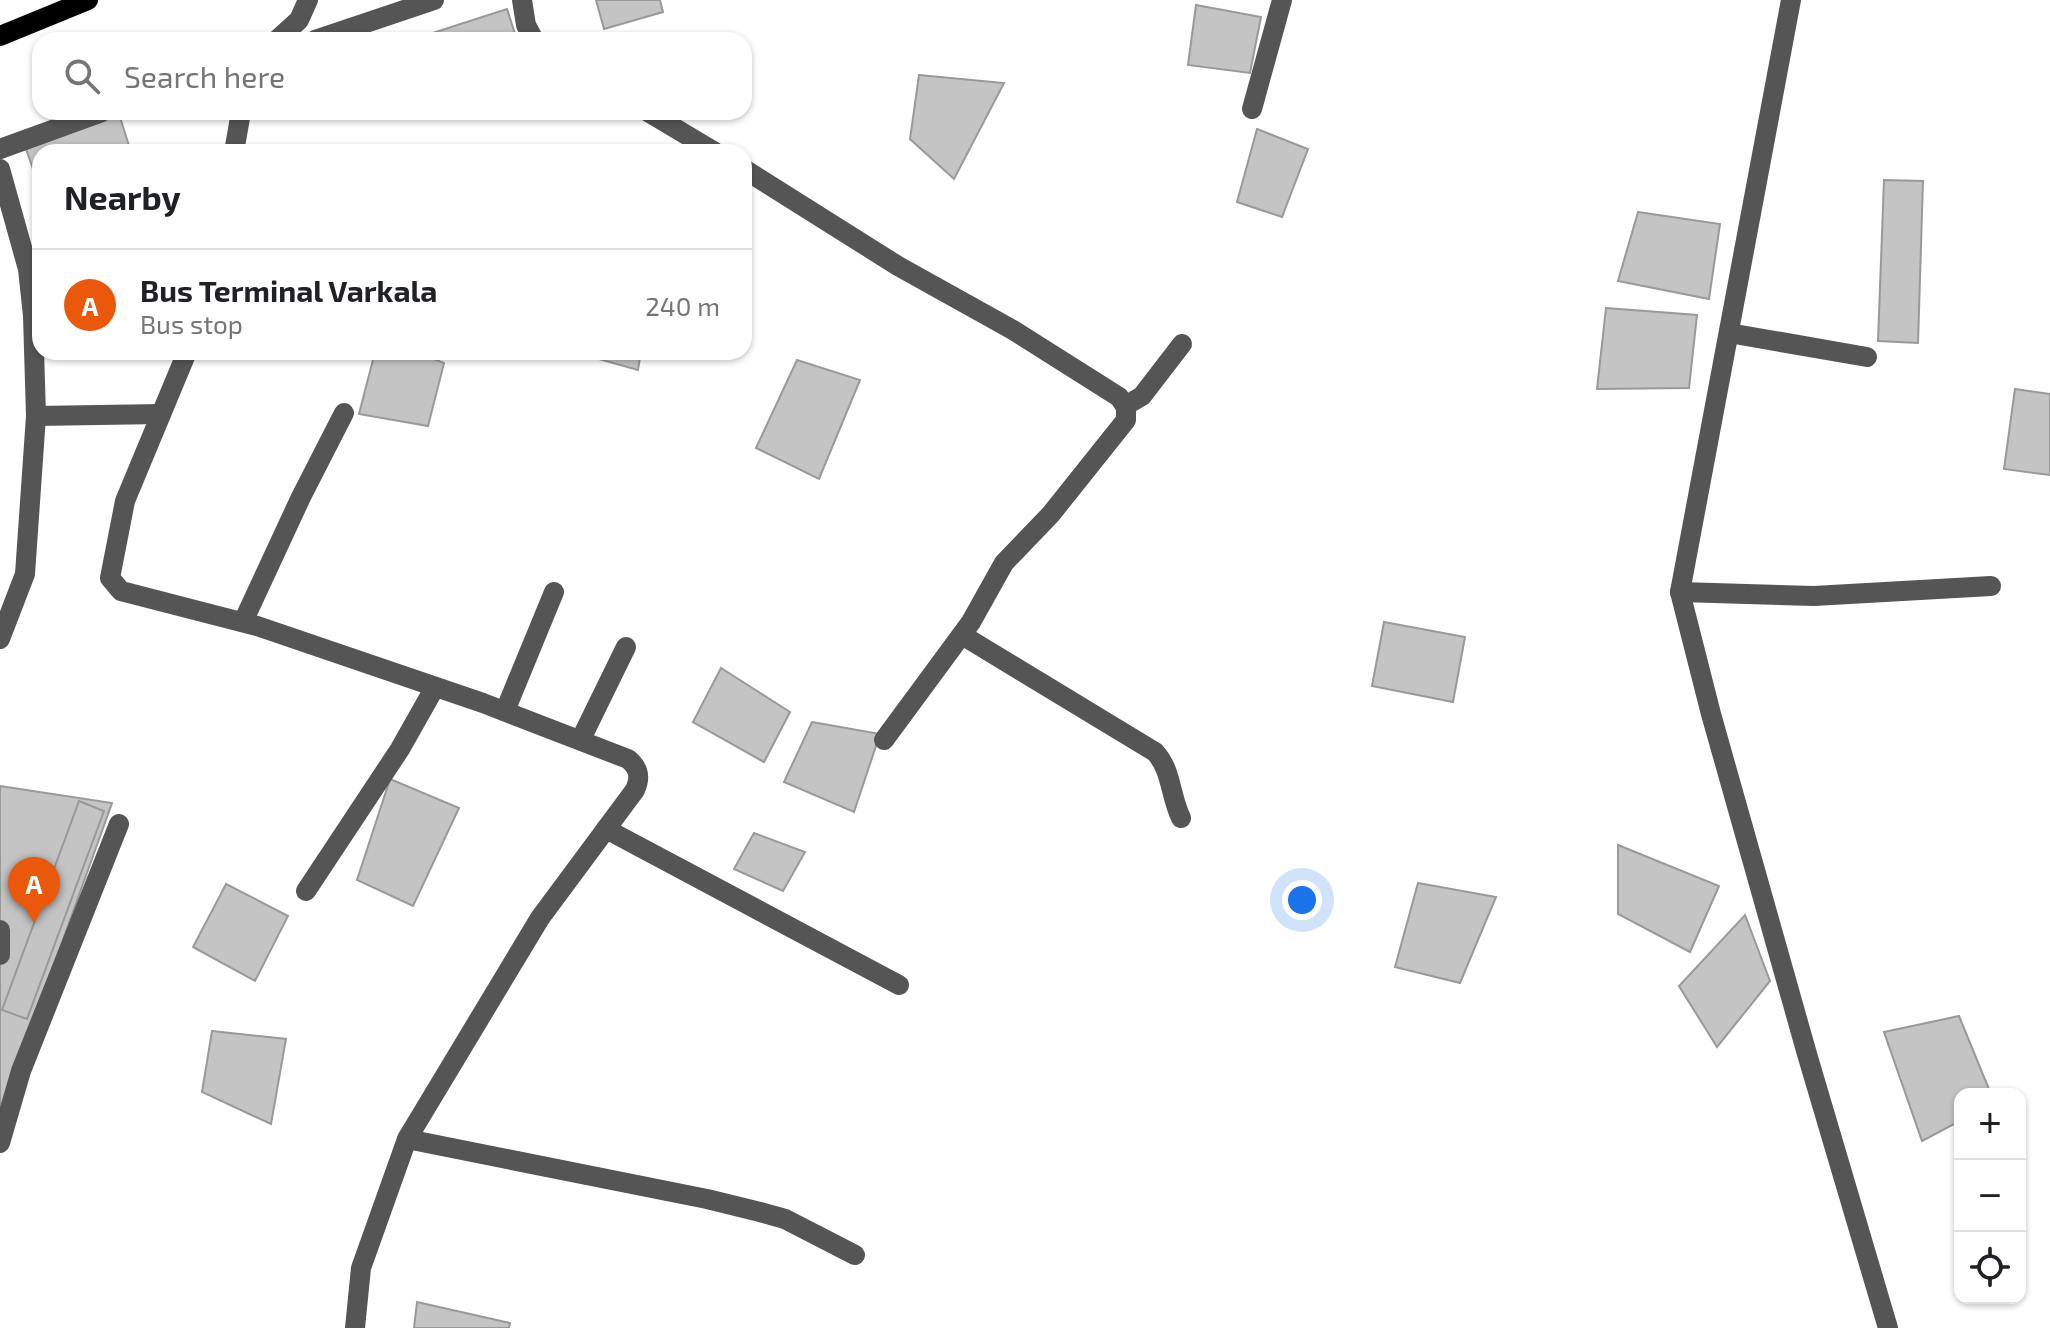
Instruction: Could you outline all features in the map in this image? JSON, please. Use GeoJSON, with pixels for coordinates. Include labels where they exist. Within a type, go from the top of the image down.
{"type":"FeatureCollection","features":[{"type":"Feature","properties":{"kind":"main road"},"geometry":{"type":"LineString","coordinates":[[0,36],[88,0]]}},
{"type":"Feature","properties":{"kind":"street"},"geometry":{"type":"LineString","coordinates":[[286,32],[299,20],[308,0]]}},
{"type":"Feature","properties":{"kind":"street"},"geometry":{"type":"LineString","coordinates":[[339,32],[434,0]]}},
{"type":"Feature","properties":{"kind":"street"},"geometry":{"type":"LineString","coordinates":[[522,0],[530,32]]}},
{"type":"Feature","properties":{"kind":"street"},"geometry":{"type":"LineString","coordinates":[[1252,109],[1282,0]]}},
{"type":"Feature","properties":{"kind":"street"},"geometry":{"type":"LineString","coordinates":[[1791,0],[1680,592],[1802,1039],[1888,1328]]}},
{"type":"Feature","properties":{"kind":"street"},"geometry":{"type":"LineString","coordinates":[[0,149],[80,120]]}},
{"type":"Feature","properties":{"kind":"street"},"geometry":{"type":"LineString","coordinates":[[235,144],[240,120]]}},
{"type":"Feature","properties":{"kind":"street"},"geometry":{"type":"LineString","coordinates":[[661,120],[702,144]]}},
{"type":"Feature","properties":{"kind":"street"},"geometry":{"type":"LineString","coordinates":[[0,169],[28,269],[32,321]]}},
{"type":"Feature","properties":{"kind":"street"},"geometry":{"type":"LineString","coordinates":[[752,174],[898,266],[1013,330],[1119,397],[1125,406],[1126,420],[1051,514],[1004,563],[962,635],[884,740]]}},
{"type":"Feature","properties":{"kind":"street"},"geometry":{"type":"LineString","coordinates":[[1729,333],[1867,357]]}},
{"type":"Feature","properties":{"kind":"street"},"geometry":{"type":"LineString","coordinates":[[1125,406],[1142,396],[1182,344]]}},
{"type":"Feature","properties":{"kind":"street"},"geometry":{"type":"LineString","coordinates":[[0,639],[25,574],[36,416],[35,360]]}},
{"type":"Feature","properties":{"kind":"street"},"geometry":{"type":"LineString","coordinates":[[184,360],[125,501],[110,578],[121,591],[243,622],[505,711],[628,759],[638,770],[635,790],[540,918],[407,1139],[361,1268],[355,1328]]}},
{"type":"Feature","properties":{"kind":"street"},"geometry":{"type":"LineString","coordinates":[[243,622],[344,413]]}},
{"type":"Feature","properties":{"kind":"street"},"geometry":{"type":"LineString","coordinates":[[36,416],[161,414]]}},
{"type":"Feature","properties":{"kind":"street"},"geometry":{"type":"LineString","coordinates":[[1680,592],[1814,596],[1991,586]]}},
{"type":"Feature","properties":{"kind":"street"},"geometry":{"type":"LineString","coordinates":[[505,711],[554,592]]}},
{"type":"Feature","properties":{"kind":"street"},"geometry":{"type":"LineString","coordinates":[[962,635],[1155,752],[1167,771],[1171,796],[1181,818]]}},
{"type":"Feature","properties":{"kind":"street"},"geometry":{"type":"LineString","coordinates":[[581,739],[626,647]]}},
{"type":"Feature","properties":{"kind":"street"},"geometry":{"type":"LineString","coordinates":[[306,891],[400,749],[435,687]]}},
{"type":"Feature","properties":{"kind":"street"},"geometry":{"type":"LineString","coordinates":[[0,1143],[21,1071],[119,824]]}},
{"type":"Feature","properties":{"kind":"street"},"geometry":{"type":"LineString","coordinates":[[606,829],[899,985]]}},
{"type":"Feature","properties":{"kind":"street"},"geometry":{"type":"LineString","coordinates":[[0,930],[0,955]]}},
{"type":"Feature","properties":{"kind":"street"},"geometry":{"type":"LineString","coordinates":[[407,1139],[760,1212],[785,1219],[855,1255]]}},
{"type":"Feature","properties":{"kind":"building"},"geometry":{"type":"Polygon","coordinates":[[[596,0],[660,0],[663,12],[604,29],[596,0]]]}},
{"type":"Feature","properties":{"kind":"building"},"geometry":{"type":"Polygon","coordinates":[[[1196,5],[1261,17],[1250,73],[1188,65],[1196,5]]]}},
{"type":"Feature","properties":{"kind":"building"},"geometry":{"type":"Polygon","coordinates":[[[507,9],[514,32],[436,32],[507,9]]]}},
{"type":"Feature","properties":{"kind":"building"},"geometry":{"type":"Polygon","coordinates":[[[919,75],[1004,83],[954,179],[910,139],[919,75]]]}},
{"type":"Feature","properties":{"kind":"building"},"geometry":{"type":"Polygon","coordinates":[[[103,120],[121,120],[128,144],[39,144],[103,120]]]}},
{"type":"Feature","properties":{"kind":"building"},"geometry":{"type":"Polygon","coordinates":[[[1257,129],[1308,149],[1282,217],[1237,202],[1257,129]]]}},
{"type":"Feature","properties":{"kind":"building"},"geometry":{"type":"Polygon","coordinates":[[[32,147],[32,166],[26,149],[32,147]]]}},
{"type":"Feature","properties":{"kind":"building"},"geometry":{"type":"Polygon","coordinates":[[[1884,180],[1923,181],[1918,343],[1878,341],[1884,180]]]}},
{"type":"Feature","properties":{"kind":"building"},"geometry":{"type":"Polygon","coordinates":[[[1638,212],[1720,224],[1709,299],[1618,281],[1638,212]]]}},
{"type":"Feature","properties":{"kind":"building"},"geometry":{"type":"Polygon","coordinates":[[[1606,308],[1697,315],[1689,388],[1597,389],[1606,308]]]}},
{"type":"Feature","properties":{"kind":"building"},"geometry":{"type":"Polygon","coordinates":[[[373,360],[437,360],[444,363],[428,426],[359,414],[373,360]]]}},
{"type":"Feature","properties":{"kind":"building"},"geometry":{"type":"Polygon","coordinates":[[[602,360],[640,360],[638,370],[602,360]]]}},
{"type":"Feature","properties":{"kind":"building"},"geometry":{"type":"Polygon","coordinates":[[[797,360],[860,380],[819,479],[756,448],[797,360]]]}},
{"type":"Feature","properties":{"kind":"building"},"geometry":{"type":"Polygon","coordinates":[[[2015,389],[2050,394],[2050,475],[2004,469],[2015,389]]]}},
{"type":"Feature","properties":{"kind":"building"},"geometry":{"type":"Polygon","coordinates":[[[1384,622],[1465,637],[1453,702],[1372,686],[1384,622]]]}},
{"type":"Feature","properties":{"kind":"building"},"geometry":{"type":"Polygon","coordinates":[[[721,668],[790,712],[764,762],[693,722],[721,668]]]}},
{"type":"Feature","properties":{"kind":"building"},"geometry":{"type":"Polygon","coordinates":[[[812,722],[880,734],[854,812],[784,782],[812,722]]]}},
{"type":"Feature","properties":{"kind":"building"},"geometry":{"type":"Polygon","coordinates":[[[390,779],[459,808],[413,906],[357,880],[390,779]]]}},
{"type":"Feature","properties":{"kind":"building"},"geometry":{"type":"Polygon","coordinates":[[[0,786],[112,803],[26,1043],[0,1132],[0,786]]]}},
{"type":"Feature","properties":{"kind":"building"},"geometry":{"type":"Polygon","coordinates":[[[79,801],[104,811],[27,1019],[2,1010],[79,801]]]}},
{"type":"Feature","properties":{"kind":"building"},"geometry":{"type":"Polygon","coordinates":[[[754,833],[805,852],[783,891],[734,869],[754,833]]]}},
{"type":"Feature","properties":{"kind":"building"},"geometry":{"type":"Polygon","coordinates":[[[1618,845],[1719,886],[1690,952],[1618,914],[1618,845]]]}},
{"type":"Feature","properties":{"kind":"building"},"geometry":{"type":"Polygon","coordinates":[[[1418,883],[1496,897],[1460,983],[1395,967],[1418,883]]]}},
{"type":"Feature","properties":{"kind":"building"},"geometry":{"type":"Polygon","coordinates":[[[226,884],[288,916],[255,981],[193,947],[226,884]]]}},
{"type":"Feature","properties":{"kind":"building"},"geometry":{"type":"Polygon","coordinates":[[[1745,915],[1770,981],[1717,1047],[1679,986],[1745,915]]]}},
{"type":"Feature","properties":{"kind":"building"},"geometry":{"type":"Polygon","coordinates":[[[1959,1016],[1989,1088],[1954,1088],[1954,1124],[1922,1141],[1884,1032],[1959,1016]]]}},
{"type":"Feature","properties":{"kind":"building"},"geometry":{"type":"Polygon","coordinates":[[[212,1031],[286,1039],[271,1124],[202,1092],[212,1031]]]}},
{"type":"Feature","properties":{"kind":"building"},"geometry":{"type":"Polygon","coordinates":[[[417,1302],[510,1323],[509,1328],[414,1328],[417,1302]]]}},
{"type":"Feature","properties":{"kind":"place","name":"Bus Terminal Varkala"},"geometry":{"type":"Point","coordinates":[34,923]}}]}
